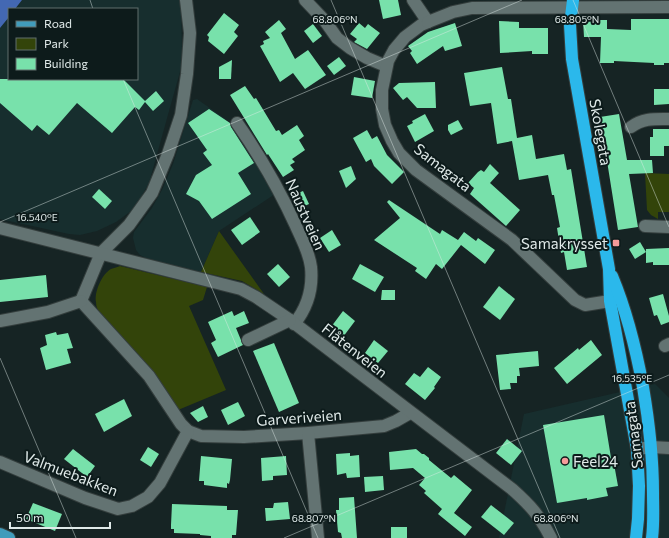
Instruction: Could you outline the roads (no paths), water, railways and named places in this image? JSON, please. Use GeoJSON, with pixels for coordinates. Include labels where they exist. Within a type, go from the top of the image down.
{"type":"FeatureCollection","features":[{"type":"Feature","properties":{"kind":"highway","name":"Skolegata"},"geometry":{"type":"LineString","coordinates":[[572,4],[570,25],[572,59],[609,269]]}},
{"type":"Feature","properties":{"kind":"highway","name":"Samagata"},"geometry":{"type":"LineString","coordinates":[[609,269],[610,301],[637,449],[639,486],[636,538]]}},
{"type":"Feature","properties":{"kind":"highway","name":"Samagata"},"geometry":{"type":"LineString","coordinates":[[609,269],[620,296],[633,337],[648,418],[654,469],[654,526],[652,538]]}},
{"type":"Feature","properties":{"kind":"main road"},"geometry":{"type":"LineString","coordinates":[[0,534],[9,538]]}},
{"type":"Feature","properties":{"kind":"street"},"geometry":{"type":"LineString","coordinates":[[0,321],[48,312],[81,301],[101,253],[129,225],[152,193],[181,115],[187,74],[190,33],[186,0]]}},
{"type":"Feature","properties":{"kind":"street"},"geometry":{"type":"LineString","coordinates":[[305,0],[337,38],[367,58],[386,66]]}},
{"type":"Feature","properties":{"kind":"street"},"geometry":{"type":"LineString","coordinates":[[413,0],[428,22]]}},
{"type":"Feature","properties":{"kind":"street","name":"Samagata"},"geometry":{"type":"LineString","coordinates":[[610,301],[585,305],[575,300],[512,240],[416,170],[399,153],[385,125],[382,109],[382,90],[386,66],[394,50],[405,37],[421,26],[453,12],[472,8],[572,4],[669,7]]}},
{"type":"Feature","properties":{"kind":"street"},"geometry":{"type":"LineString","coordinates":[[631,126],[649,119],[669,119]]}},
{"type":"Feature","properties":{"kind":"street","name":"Naustveien"},"geometry":{"type":"LineString","coordinates":[[237,123],[270,174],[306,247],[310,266],[310,293],[306,306],[301,315],[292,322]]}},
{"type":"Feature","properties":{"kind":"street"},"geometry":{"type":"LineString","coordinates":[[645,226],[669,227]]}},
{"type":"Feature","properties":{"kind":"street","name":"Flåtenveien"},"geometry":{"type":"LineString","coordinates":[[0,228],[241,289],[256,296],[518,494],[537,513],[551,538]]}},
{"type":"Feature","properties":{"kind":"street"},"geometry":{"type":"LineString","coordinates":[[81,301],[149,376],[181,424],[188,431]]}},
{"type":"Feature","properties":{"kind":"street"},"geometry":{"type":"LineString","coordinates":[[248,340],[292,322]]}},
{"type":"Feature","properties":{"kind":"street","name":"Garveriveien"},"geometry":{"type":"LineString","coordinates":[[188,431],[201,436],[244,437],[308,433],[384,426],[410,413]]}},
{"type":"Feature","properties":{"kind":"street","name":"Valmuebakken"},"geometry":{"type":"LineString","coordinates":[[0,462],[85,498],[118,509],[132,506],[155,490],[188,431]]}},
{"type":"Feature","properties":{"kind":"street"},"geometry":{"type":"LineString","coordinates":[[308,433],[318,538]]}},
{"type":"Feature","properties":{"kind":"street"},"geometry":{"type":"LineString","coordinates":[[637,449],[652,447],[669,448]]}},
{"type":"Feature","properties":{"kind":"water"},"geometry":{"type":"Polygon","coordinates":[[[0,0],[22,0],[16,8],[8,8],[8,18],[0,28],[0,0]]]}},
{"type":"Feature","properties":{"kind":"place","name":"Samakrysset"},"geometry":{"type":"Point","coordinates":[616,243]}},
{"type":"Feature","properties":{"kind":"place","name":"Feel24"},"geometry":{"type":"Point","coordinates":[565,461]}}]}
